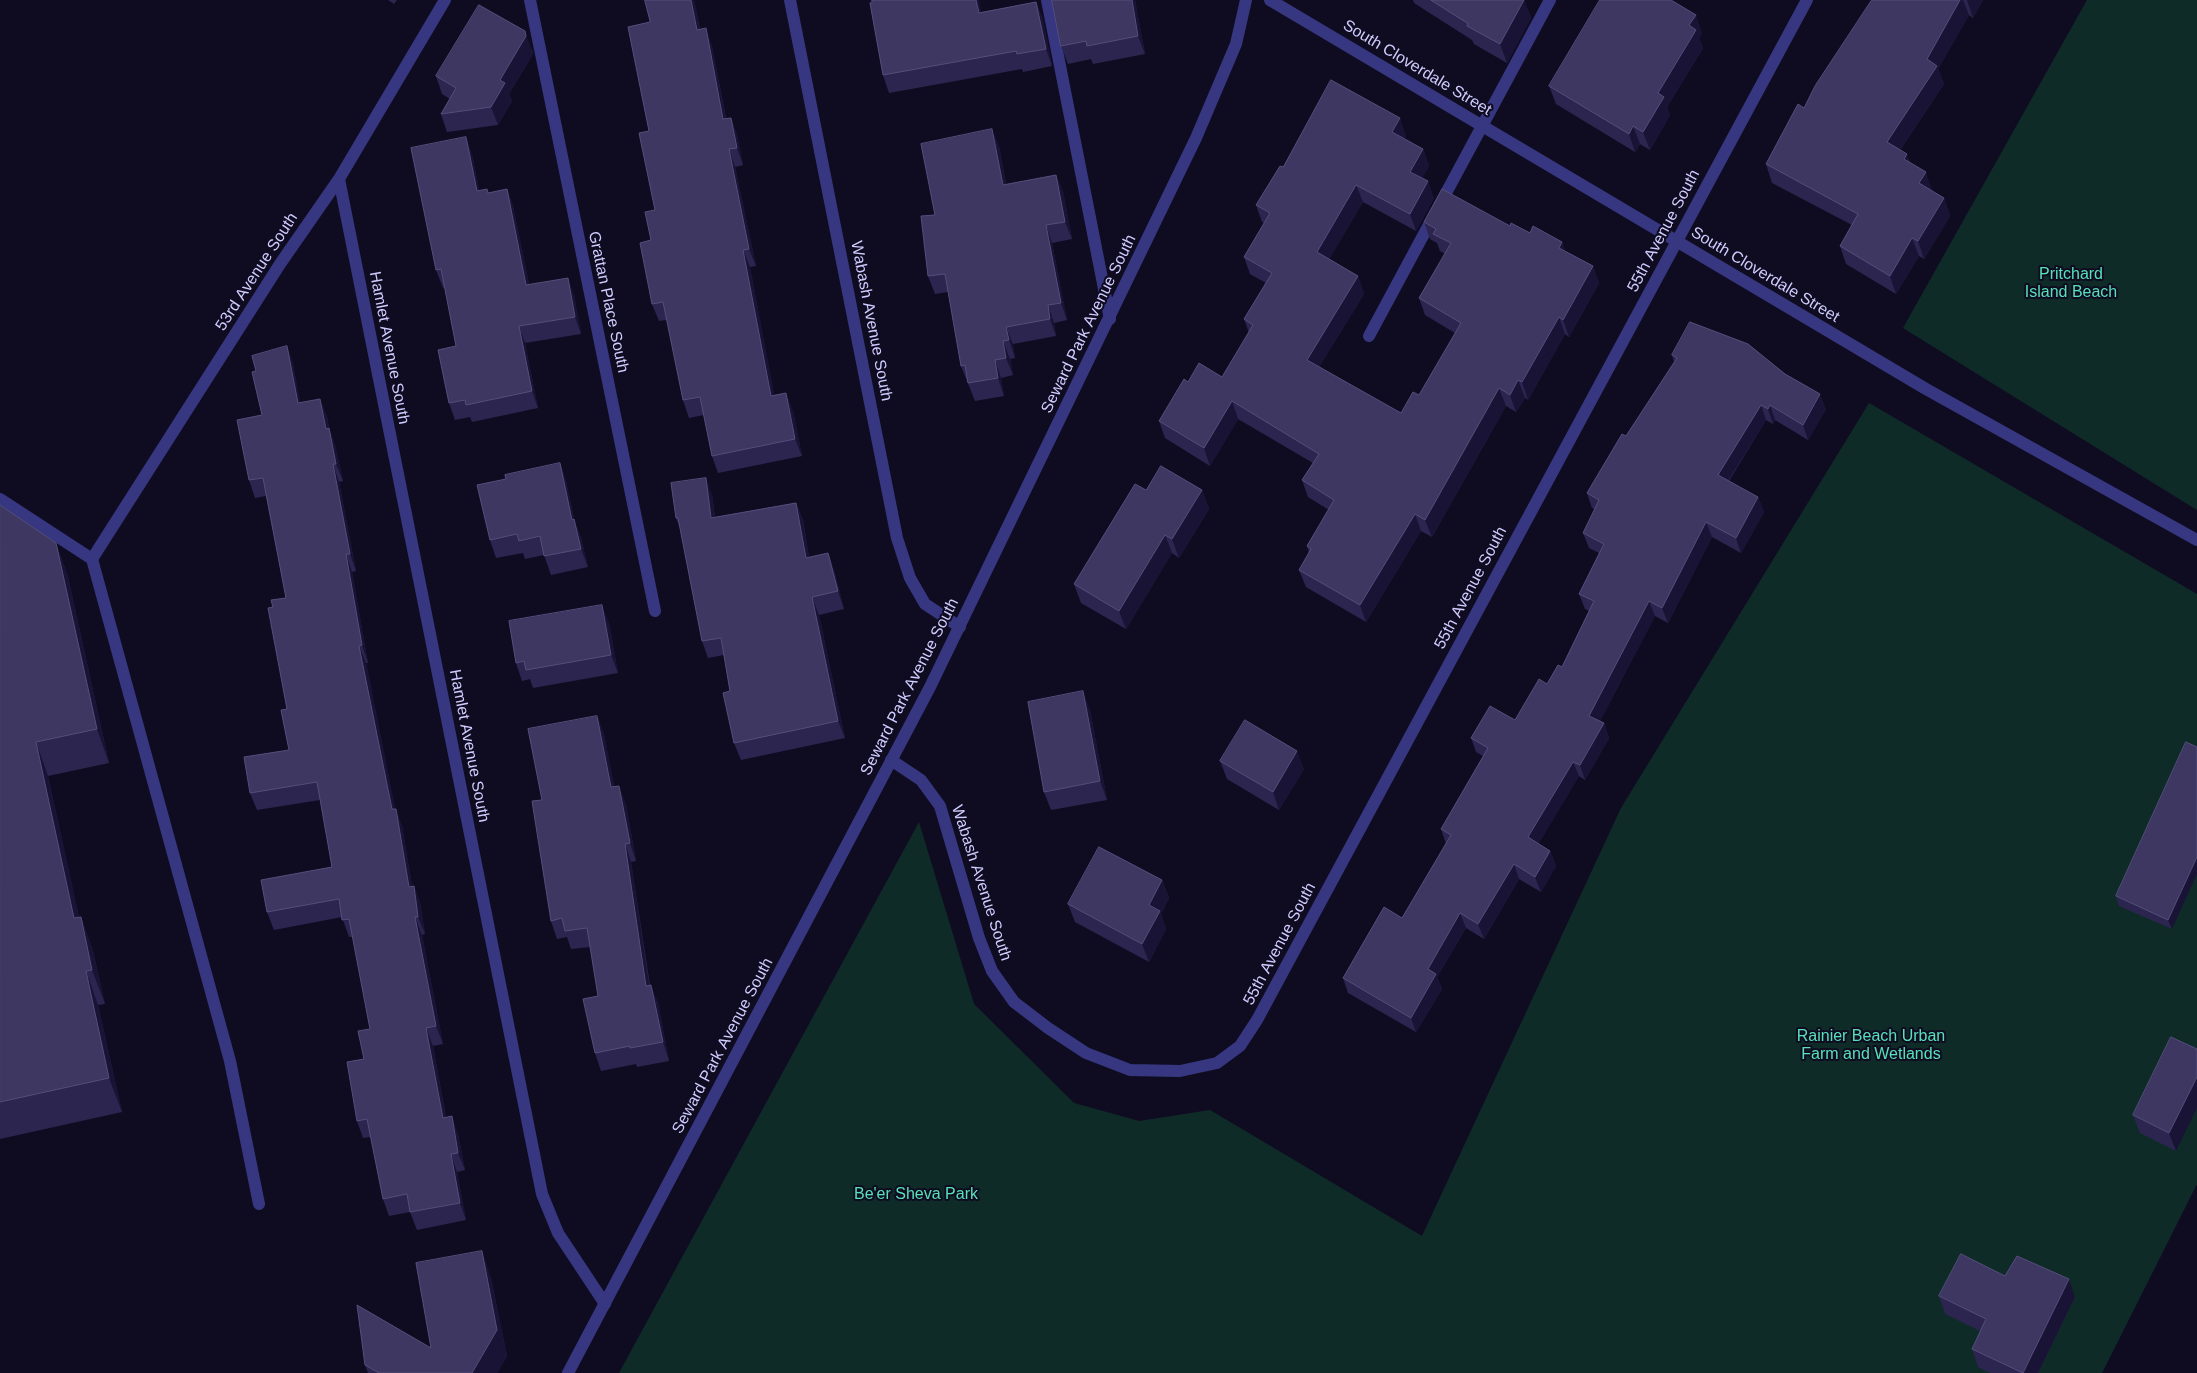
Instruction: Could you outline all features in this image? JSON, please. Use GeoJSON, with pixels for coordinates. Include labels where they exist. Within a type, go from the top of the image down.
{"type":"FeatureCollection","features":[{"type":"Feature","properties":{"kind":"street","name":"53rd Avenue South"},"geometry":{"type":"LineString","coordinates":[[92,559],[280,264],[339,179],[445,0]]}},
{"type":"Feature","properties":{"kind":"street","name":"Grattan Place South"},"geometry":{"type":"LineString","coordinates":[[530,0],[655,611]]}},
{"type":"Feature","properties":{"kind":"street","name":"Wabash Avenue South"},"geometry":{"type":"LineString","coordinates":[[790,0],[898,538],[910,578],[926,604],[960,627]]}},
{"type":"Feature","properties":{"kind":"street"},"geometry":{"type":"LineString","coordinates":[[1047,0],[1110,319]]}},
{"type":"Feature","properties":{"kind":"street","name":"Seward Park Avenue South"},"geometry":{"type":"LineString","coordinates":[[568,1373],[960,627],[1110,319],[1199,130],[1236,44],[1246,0]]}},
{"type":"Feature","properties":{"kind":"street","name":"South Cloverdale Street"},"geometry":{"type":"LineString","coordinates":[[1270,0],[1926,390],[2197,540]]}},
{"type":"Feature","properties":{"kind":"street"},"geometry":{"type":"LineString","coordinates":[[1369,336],[1550,0]]}},
{"type":"Feature","properties":{"kind":"street","name":"55th Avenue South"},"geometry":{"type":"LineString","coordinates":[[1086,1053],[1130,1070],[1180,1071],[1217,1063],[1240,1046],[1267,1003],[1676,241],[1808,0]]}},
{"type":"Feature","properties":{"kind":"street","name":"Hamlet Avenue South"},"geometry":{"type":"LineString","coordinates":[[339,179],[542,1194],[558,1233],[605,1304]]}},
{"type":"Feature","properties":{"kind":"street"},"geometry":{"type":"LineString","coordinates":[[0,499],[92,559],[230,1061],[259,1204]]}},
{"type":"Feature","properties":{"kind":"street","name":"Wabash Avenue South"},"geometry":{"type":"LineString","coordinates":[[891,760],[921,780],[940,806],[979,938],[992,971],[1014,1002],[1048,1028],[1086,1053]]}},
{"type":"Feature","properties":{"kind":"green space","name":"Pritchard Island Beach"},"geometry":{"type":"Polygon","coordinates":[[[2087,0],[2197,0],[2197,510],[1903,328],[2087,0]]]}},
{"type":"Feature","properties":{"kind":"green space","name":"Rainier Beach Urban Farm and Wetlands"},"geometry":{"type":"Polygon","coordinates":[[[1869,403],[2197,594],[2197,1184],[2102,1373],[619,1373],[919,822],[974,1004],[1074,1103],[1139,1121],[1210,1110],[1422,1236],[1621,808],[1869,403]]]}},
{"type":"Feature","properties":{"kind":"building"},"geometry":{"type":"Polygon","coordinates":[[[645,0],[691,0],[697,30],[706,28],[723,119],[731,118],[737,148],[729,149],[749,249],[743,250],[771,396],[786,393],[795,439],[712,456],[700,397],[683,400],[663,302],[652,304],[640,243],[651,240],[645,212],[655,210],[639,133],[649,131],[628,27],[650,22],[645,0]]]}},
{"type":"Feature","properties":{"kind":"building"},"geometry":{"type":"Polygon","coordinates":[[[872,0],[976,0],[979,13],[1036,2],[1046,49],[1017,54],[1016,51],[883,75],[870,3],[872,0]]]}},
{"type":"Feature","properties":{"kind":"building"},"geometry":{"type":"Polygon","coordinates":[[[1052,0],[1132,0],[1138,36],[1087,46],[1086,41],[1061,46],[1052,0]]]}},
{"type":"Feature","properties":{"kind":"building"},"geometry":{"type":"Polygon","coordinates":[[[1431,0],[1524,0],[1500,44],[1467,26],[1468,24],[1431,0]]]}},
{"type":"Feature","properties":{"kind":"building"},"geometry":{"type":"Polygon","coordinates":[[[1600,0],[1671,0],[1696,15],[1689,25],[1696,30],[1658,93],[1664,97],[1643,132],[1633,126],[1629,134],[1549,86],[1600,0]]]}},
{"type":"Feature","properties":{"kind":"building"},"geometry":{"type":"Polygon","coordinates":[[[1872,0],[1960,0],[1927,59],[1937,66],[1887,142],[1907,154],[1904,159],[1926,172],[1919,183],[1944,198],[1918,241],[1912,238],[1890,276],[1840,246],[1858,214],[1766,164],[1798,104],[1804,108],[1815,86],[1872,0]]]}},
{"type":"Feature","properties":{"kind":"building"},"geometry":{"type":"Polygon","coordinates":[[[479,5],[525,31],[526,36],[500,80],[505,83],[491,107],[441,114],[456,88],[436,76],[479,5]]]}},
{"type":"Feature","properties":{"kind":"building"},"geometry":{"type":"Polygon","coordinates":[[[1331,80],[1400,118],[1392,132],[1423,149],[1410,172],[1428,181],[1410,214],[1356,185],[1317,252],[1358,276],[1307,360],[1401,413],[1413,392],[1419,395],[1461,323],[1419,298],[1451,243],[1433,234],[1436,229],[1424,222],[1442,189],[1510,226],[1511,223],[1530,233],[1533,226],[1562,242],[1559,248],[1593,266],[1563,320],[1559,317],[1522,382],[1518,380],[1510,395],[1499,388],[1425,520],[1415,514],[1360,605],[1299,570],[1311,549],[1307,546],[1334,500],[1302,480],[1319,454],[1232,401],[1204,448],[1159,421],[1184,379],[1188,382],[1199,363],[1222,377],[1253,325],[1244,319],[1272,273],[1244,257],[1270,213],[1256,205],[1280,166],[1283,167],[1331,80]]]}},
{"type":"Feature","properties":{"kind":"building"},"geometry":{"type":"Polygon","coordinates":[[[992,129],[1003,185],[1056,175],[1065,222],[1046,225],[1061,303],[1048,305],[1050,319],[1006,327],[1009,340],[1003,341],[1006,358],[995,360],[998,378],[968,383],[965,365],[961,366],[945,274],[928,276],[921,216],[935,215],[921,144],[992,129]]]}},
{"type":"Feature","properties":{"kind":"building"},"geometry":{"type":"Polygon","coordinates":[[[466,137],[477,191],[487,189],[488,193],[507,189],[526,285],[568,278],[575,317],[519,326],[532,391],[466,405],[465,400],[449,403],[438,350],[456,346],[441,269],[436,270],[411,148],[466,137]]]}},
{"type":"Feature","properties":{"kind":"building"},"geometry":{"type":"Polygon","coordinates":[[[1690,322],[1748,344],[1785,374],[1820,394],[1803,425],[1770,405],[1768,409],[1761,405],[1718,475],[1758,497],[1736,538],[1706,522],[1662,608],[1649,601],[1589,716],[1604,723],[1580,765],[1573,762],[1528,837],[1550,851],[1535,877],[1514,864],[1478,924],[1460,913],[1428,969],[1436,974],[1411,1018],[1343,978],[1384,907],[1402,918],[1451,835],[1441,829],[1488,748],[1471,738],[1490,706],[1515,720],[1539,679],[1547,684],[1558,665],[1562,667],[1594,601],[1579,594],[1604,544],[1583,533],[1599,500],[1587,493],[1622,434],[1626,436],[1677,358],[1672,355],[1690,322]]]}},
{"type":"Feature","properties":{"kind":"building"},"geometry":{"type":"Polygon","coordinates":[[[287,346],[298,403],[320,399],[326,429],[329,428],[336,464],[333,464],[350,554],[346,554],[362,645],[359,646],[392,809],[396,809],[409,887],[414,886],[418,917],[415,917],[436,1026],[426,1028],[443,1118],[452,1116],[458,1153],[451,1154],[460,1203],[410,1212],[407,1194],[383,1199],[367,1119],[357,1121],[347,1062],[364,1059],[358,1031],[370,1029],[349,919],[342,920],[339,899],[267,912],[261,880],[332,867],[317,782],[250,793],[244,757],[289,750],[281,710],[287,709],[268,608],[273,607],[271,600],[286,598],[263,478],[249,480],[237,420],[262,415],[252,372],[256,371],[252,356],[287,346]]]}},
{"type":"Feature","properties":{"kind":"building"},"geometry":{"type":"Polygon","coordinates":[[[560,463],[572,520],[574,519],[581,549],[544,556],[540,536],[519,541],[517,534],[490,540],[477,485],[506,479],[505,475],[560,463]]]}},
{"type":"Feature","properties":{"kind":"building"},"geometry":{"type":"Polygon","coordinates":[[[1161,466],[1202,490],[1172,539],[1165,535],[1119,611],[1074,584],[1135,484],[1146,490],[1161,466]]]}},
{"type":"Feature","properties":{"kind":"building"},"geometry":{"type":"Polygon","coordinates":[[[706,478],[711,518],[796,503],[806,558],[828,553],[838,591],[812,597],[838,721],[734,743],[723,693],[730,691],[721,638],[702,641],[678,518],[676,518],[671,483],[706,478]]]}},
{"type":"Feature","properties":{"kind":"building"},"geometry":{"type":"Polygon","coordinates":[[[0,505],[56,543],[97,729],[36,742],[74,918],[81,917],[92,970],[86,971],[109,1078],[0,1102],[0,505]]]}},
{"type":"Feature","properties":{"kind":"building"},"geometry":{"type":"Polygon","coordinates":[[[602,605],[611,655],[526,670],[524,661],[516,663],[509,621],[602,605]]]}},
{"type":"Feature","properties":{"kind":"building"},"geometry":{"type":"Polygon","coordinates":[[[1083,691],[1100,781],[1044,792],[1028,702],[1083,691]]]}},
{"type":"Feature","properties":{"kind":"building"},"geometry":{"type":"Polygon","coordinates":[[[597,716],[611,787],[619,786],[630,843],[625,844],[646,986],[651,985],[663,1042],[595,1053],[583,999],[598,996],[587,928],[565,931],[562,918],[551,921],[532,801],[542,800],[528,729],[597,716]]]}},
{"type":"Feature","properties":{"kind":"building"},"geometry":{"type":"Polygon","coordinates":[[[1245,720],[1297,751],[1273,792],[1220,761],[1245,720]]]}},
{"type":"Feature","properties":{"kind":"building"},"geometry":{"type":"Polygon","coordinates":[[[2186,742],[2197,747],[2197,857],[2168,920],[2116,896],[2186,742]]]}},
{"type":"Feature","properties":{"kind":"building"},"geometry":{"type":"Polygon","coordinates":[[[1099,847],[1162,880],[1149,905],[1160,911],[1142,944],[1068,904],[1099,847]]]}},
{"type":"Feature","properties":{"kind":"building"},"geometry":{"type":"Polygon","coordinates":[[[2171,1037],[2197,1049],[2197,1077],[2169,1133],[2133,1115],[2171,1037]]]}},
{"type":"Feature","properties":{"kind":"building"},"geometry":{"type":"Polygon","coordinates":[[[482,1251],[497,1330],[472,1373],[379,1373],[365,1365],[357,1305],[431,1348],[416,1263],[482,1251]]]}},
{"type":"Feature","properties":{"kind":"building"},"geometry":{"type":"Polygon","coordinates":[[[1961,1254],[2005,1276],[2017,1256],[2069,1279],[2023,1373],[1972,1349],[1986,1319],[1939,1296],[1961,1254]]]}},
{"type":"Feature","properties":{"kind":"park label","name":"Be'er Sheva Park"},"geometry":{"type":"Point","coordinates":[916,1195]}}]}
